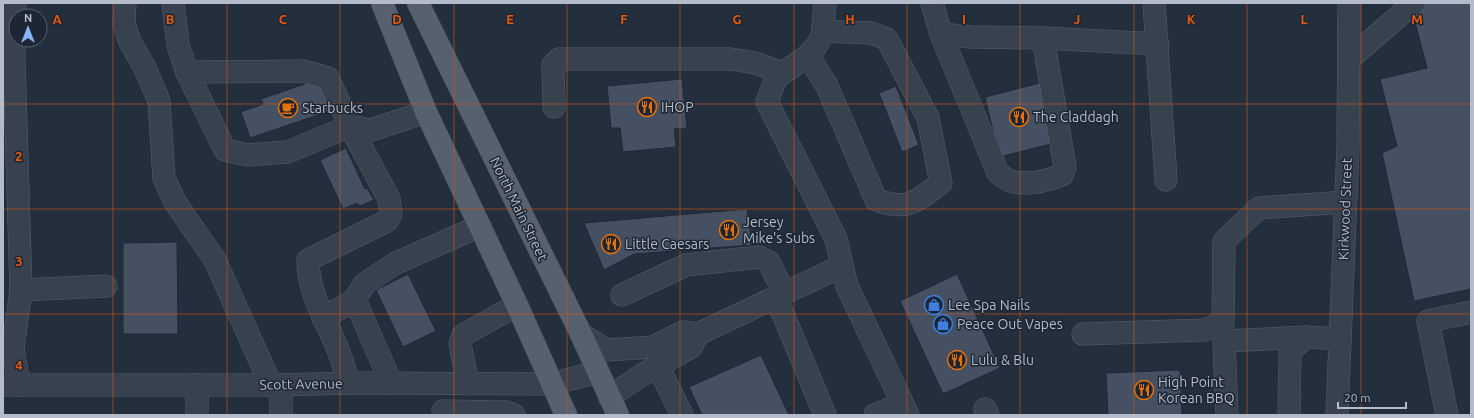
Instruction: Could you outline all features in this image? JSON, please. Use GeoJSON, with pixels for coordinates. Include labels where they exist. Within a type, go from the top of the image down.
{"type":"FeatureCollection","features":[{"type":"Feature","properties":{"kind":"main road"},"geometry":{"type":"LineString","coordinates":[[382,3],[426,112],[517,305],[566,415]]}},
{"type":"Feature","properties":{"kind":"main road","name":"North Main Street"},"geometry":{"type":"LineString","coordinates":[[418,3],[581,334],[614,406]]}},
{"type":"Feature","properties":{"kind":"street"},"geometry":{"type":"LineString","coordinates":[[11,385],[8,348],[21,290],[14,59],[15,3]]}},
{"type":"Feature","properties":{"kind":"street"},"geometry":{"type":"LineString","coordinates":[[126,3],[124,24],[130,42],[145,68],[160,101],[164,178],[175,202],[215,260],[276,385],[281,415]]}},
{"type":"Feature","properties":{"kind":"street"},"geometry":{"type":"LineString","coordinates":[[173,3],[178,45],[187,72],[225,150],[248,155],[288,152],[350,126],[371,130],[426,112]]}},
{"type":"Feature","properties":{"kind":"street"},"geometry":{"type":"LineString","coordinates":[[825,3],[823,31],[816,48],[808,56],[776,78],[767,102],[836,240],[847,286],[905,409],[875,415]]}},
{"type":"Feature","properties":{"kind":"street"},"geometry":{"type":"LineString","coordinates":[[932,3],[941,34],[998,173],[1011,181],[1027,183],[1052,179],[1062,175],[1065,167],[1043,38]]}},
{"type":"Feature","properties":{"kind":"street"},"geometry":{"type":"LineString","coordinates":[[1154,3],[1158,44],[1166,180]]}},
{"type":"Feature","properties":{"kind":"street","name":"Kirkwood Street"},"geometry":{"type":"LineString","coordinates":[[1337,415],[1346,202],[1349,3]]}},
{"type":"Feature","properties":{"kind":"street"},"geometry":{"type":"LineString","coordinates":[[1348,59],[1414,3]]}},
{"type":"Feature","properties":{"kind":"street"},"geometry":{"type":"LineString","coordinates":[[808,56],[827,86],[876,200],[893,206],[914,203],[941,183],[928,118],[887,39],[871,33],[823,31]]}},
{"type":"Feature","properties":{"kind":"street"},"geometry":{"type":"LineString","coordinates":[[941,34],[971,37],[1043,38],[1158,44]]}},
{"type":"Feature","properties":{"kind":"street"},"geometry":{"type":"LineString","coordinates":[[554,107],[553,65],[559,59],[731,59],[755,63],[782,73]]}},
{"type":"Feature","properties":{"kind":"street"},"geometry":{"type":"LineString","coordinates":[[187,72],[304,71],[328,78],[350,126],[389,199],[391,214],[387,221],[308,260],[308,272],[316,303],[338,348],[349,383]]}},
{"type":"Feature","properties":{"kind":"street"},"geometry":{"type":"LineString","coordinates":[[1227,415],[1224,332],[1224,241],[1260,208],[1346,202]]}},
{"type":"Feature","properties":{"kind":"street"},"geometry":{"type":"LineString","coordinates":[[323,318],[355,300],[364,284],[396,263],[480,226]]}},
{"type":"Feature","properties":{"kind":"street"},"geometry":{"type":"LineString","coordinates":[[622,295],[686,265],[759,257],[769,262],[825,415]]}},
{"type":"Feature","properties":{"kind":"street"},"geometry":{"type":"LineString","coordinates":[[581,334],[606,350],[653,347],[683,332],[698,334],[842,266]]}},
{"type":"Feature","properties":{"kind":"street"},"geometry":{"type":"LineString","coordinates":[[21,290],[106,286]]}},
{"type":"Feature","properties":{"kind":"street"},"geometry":{"type":"LineString","coordinates":[[355,300],[391,383]]}},
{"type":"Feature","properties":{"kind":"street"},"geometry":{"type":"LineString","coordinates":[[468,384],[460,344],[463,335],[517,305]]}},
{"type":"Feature","properties":{"kind":"street"},"geometry":{"type":"LineString","coordinates":[[1447,415],[1428,321],[1471,312]]}},
{"type":"Feature","properties":{"kind":"street"},"geometry":{"type":"LineString","coordinates":[[1083,334],[1204,330],[1340,338]]}},
{"type":"Feature","properties":{"kind":"street"},"geometry":{"type":"LineString","coordinates":[[614,406],[658,366],[691,347],[698,334]]}},
{"type":"Feature","properties":{"kind":"street"},"geometry":{"type":"LineString","coordinates":[[1289,415],[1290,351],[1306,337]]}},
{"type":"Feature","properties":{"kind":"street"},"geometry":{"type":"LineString","coordinates":[[658,366],[682,415]]}},
{"type":"Feature","properties":{"kind":"street","name":"Scott Avenue"},"geometry":{"type":"LineString","coordinates":[[11,385],[276,385],[349,383],[551,384],[598,372]]}},
{"type":"Feature","properties":{"kind":"street"},"geometry":{"type":"LineString","coordinates":[[445,384],[443,413],[506,412],[514,415]]}},
{"type":"Feature","properties":{"kind":"street"},"geometry":{"type":"LineString","coordinates":[[197,385],[197,415]]}},
{"type":"Feature","properties":{"kind":"building"},"geometry":{"type":"Polygon","coordinates":[[[1427,3],[1470,3],[1471,8],[1471,289],[1414,301],[1382,153],[1397,146],[1380,79],[1427,68],[1411,7],[1427,3]]]}},
{"type":"Feature","properties":{"kind":"building"},"geometry":{"type":"Polygon","coordinates":[[[319,79],[330,111],[250,138],[241,112],[263,104],[261,99],[319,79]]]}},
{"type":"Feature","properties":{"kind":"building","name":"IHOP"},"geometry":{"type":"Polygon","coordinates":[[[682,79],[687,128],[674,129],[676,147],[623,152],[620,128],[611,128],[607,86],[682,79]]]}},
{"type":"Feature","properties":{"kind":"building"},"geometry":{"type":"Polygon","coordinates":[[[1040,83],[1055,143],[999,157],[985,97],[1040,83]]]}},
{"type":"Feature","properties":{"kind":"building"},"geometry":{"type":"Polygon","coordinates":[[[896,86],[919,145],[902,152],[879,93],[896,86]]]}},
{"type":"Feature","properties":{"kind":"building"},"geometry":{"type":"Polygon","coordinates":[[[346,148],[365,189],[367,188],[374,200],[360,206],[357,203],[343,209],[320,160],[346,148]]]}},
{"type":"Feature","properties":{"kind":"building"},"geometry":{"type":"Polygon","coordinates":[[[747,209],[752,245],[634,254],[604,270],[584,223],[747,209]]]}},
{"type":"Feature","properties":{"kind":"building"},"geometry":{"type":"Polygon","coordinates":[[[177,242],[178,334],[123,334],[123,243],[177,242]]]}},
{"type":"Feature","properties":{"kind":"building"},"geometry":{"type":"Polygon","coordinates":[[[408,274],[436,331],[403,347],[376,290],[408,274]]]}},
{"type":"Feature","properties":{"kind":"building"},"geometry":{"type":"Polygon","coordinates":[[[957,274],[1000,368],[943,394],[900,301],[957,274]]]}},
{"type":"Feature","properties":{"kind":"building"},"geometry":{"type":"Polygon","coordinates":[[[761,355],[789,415],[702,415],[689,387],[761,355]]]}},
{"type":"Feature","properties":{"kind":"building"},"geometry":{"type":"Polygon","coordinates":[[[1180,370],[1182,415],[1108,415],[1106,373],[1180,370]]]}},
{"type":"Feature","properties":{"kind":"place","name":"IHOP"},"geometry":{"type":"Point","coordinates":[647,107]}},
{"type":"Feature","properties":{"kind":"place","name":"Starbucks"},"geometry":{"type":"Point","coordinates":[288,108]}},
{"type":"Feature","properties":{"kind":"place","name":"The Claddagh"},"geometry":{"type":"Point","coordinates":[1019,117]}},
{"type":"Feature","properties":{"kind":"place","name":"Jersey Mike's Subs"},"geometry":{"type":"Point","coordinates":[729,230]}},
{"type":"Feature","properties":{"kind":"place","name":"Little Caesars"},"geometry":{"type":"Point","coordinates":[611,244]}},
{"type":"Feature","properties":{"kind":"place","name":"Lee Spa Nails"},"geometry":{"type":"Point","coordinates":[934,305]}},
{"type":"Feature","properties":{"kind":"place","name":"Peace Out Vapes"},"geometry":{"type":"Point","coordinates":[943,324]}},
{"type":"Feature","properties":{"kind":"place","name":"Lulu & Blu"},"geometry":{"type":"Point","coordinates":[957,360]}},
{"type":"Feature","properties":{"kind":"place","name":"High Point Korean BBQ"},"geometry":{"type":"Point","coordinates":[1144,390]}}]}
